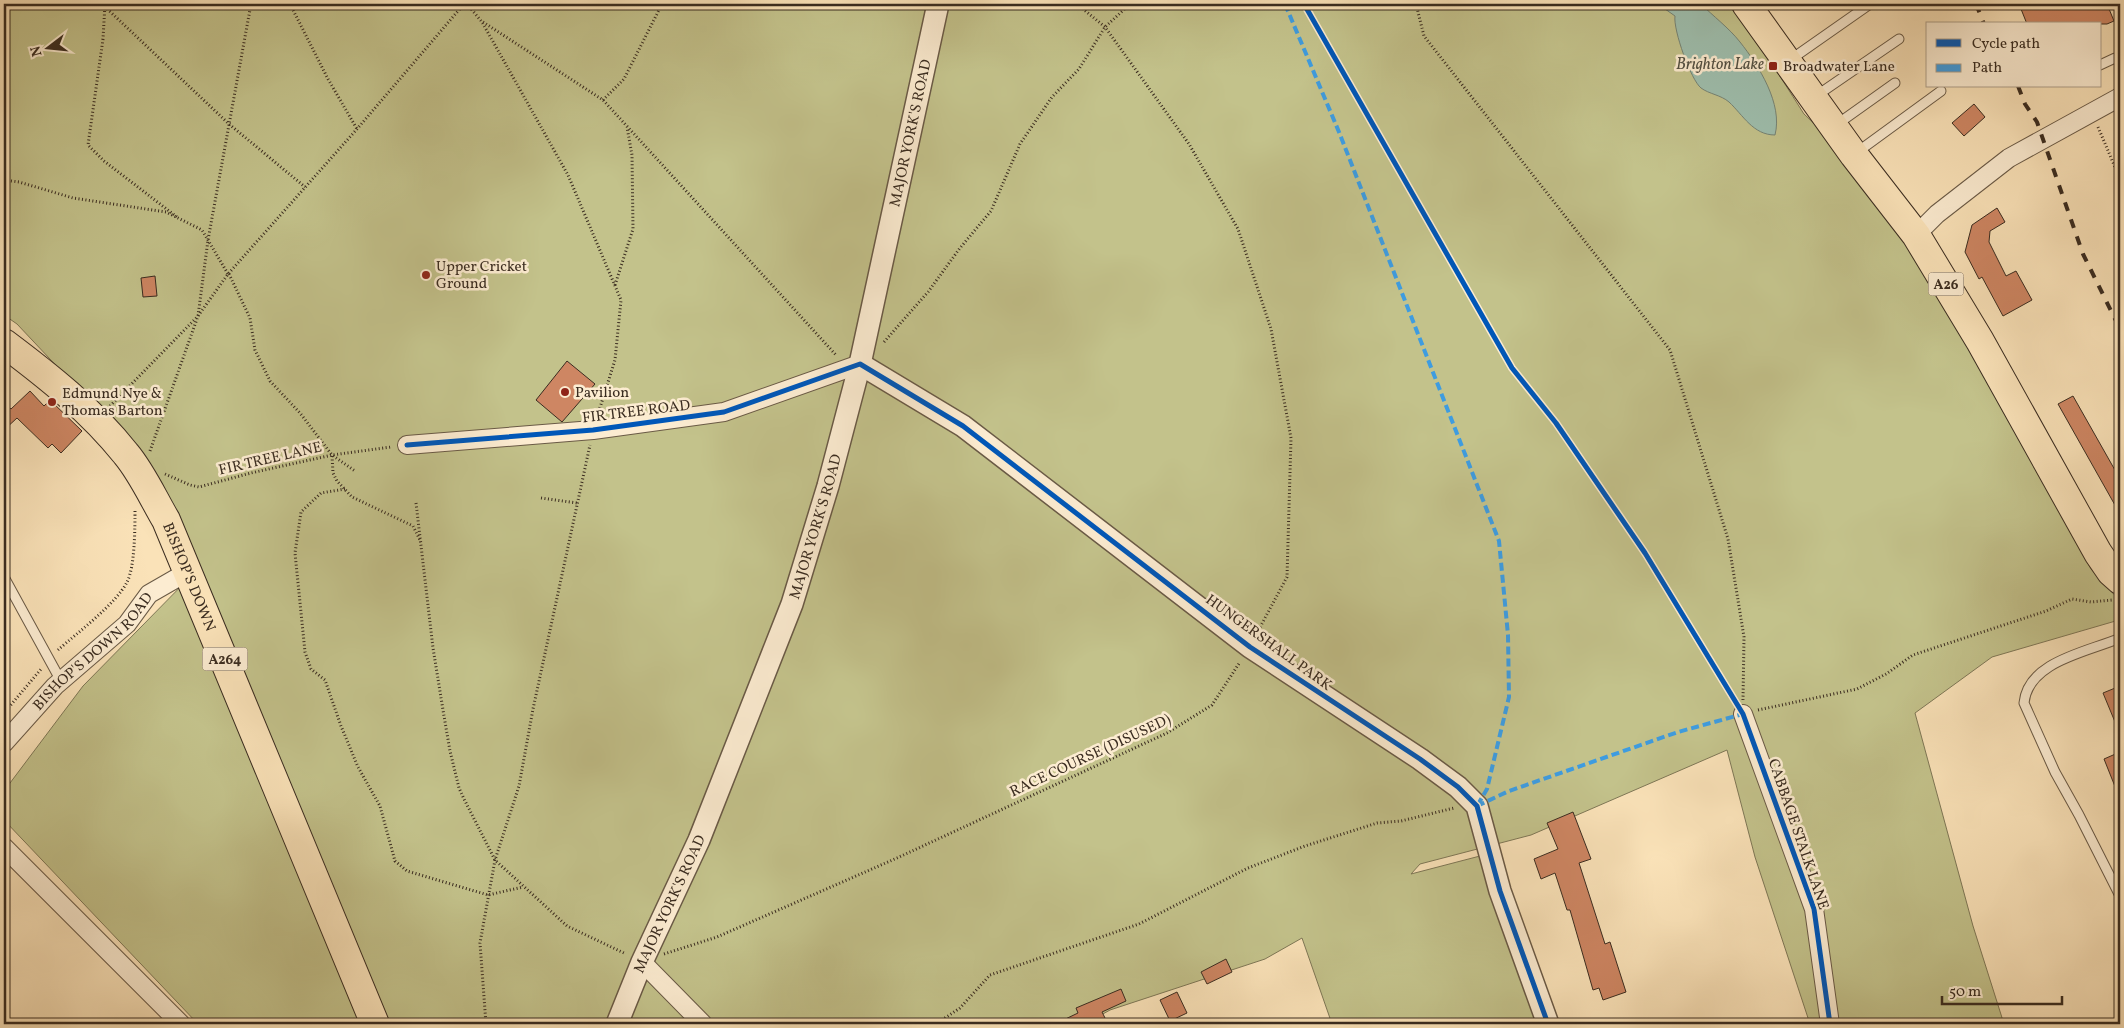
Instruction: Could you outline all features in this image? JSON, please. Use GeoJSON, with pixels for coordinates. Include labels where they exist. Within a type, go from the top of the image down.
{"type":"FeatureCollection","features":[{"type":"Feature","properties":{"kind":"main road","name":"A26"},"geometry":{"type":"LineString","coordinates":[[1746,4],[1854,155],[1916,235],[1980,341],[2098,553],[2120,580]]}},
{"type":"Feature","properties":{"kind":"main road","name":"BISHOP'S DOWN"},"geometry":{"type":"LineString","coordinates":[[4,342],[73,398],[102,426],[127,456],[166,520],[375,1024]]}},
{"type":"Feature","properties":{"kind":"street","name":"MAJOR YORK'S ROAD"},"geometry":{"type":"LineString","coordinates":[[617,1024],[642,962],[699,840],[792,604],[828,486],[860,364],[938,4]]}},
{"type":"Feature","properties":{"kind":"street"},"geometry":{"type":"LineString","coordinates":[[1916,235],[1937,214],[2010,158],[2120,97]]}},
{"type":"Feature","properties":{"kind":"street","name":"FIR TREE ROAD"},"geometry":{"type":"LineString","coordinates":[[407,445],[593,430],[724,412],[860,364]]}},
{"type":"Feature","properties":{"kind":"street","name":"HUNGERSHALL PARK"},"geometry":{"type":"LineString","coordinates":[[860,364],[963,426],[1250,647],[1420,759],[1458,787],[1477,806],[1500,891],[1548,1024]]}},
{"type":"Feature","properties":{"kind":"street","name":"BISHOP'S DOWN ROAD"},"geometry":{"type":"LineString","coordinates":[[4,744],[61,681],[122,629],[149,594],[188,571]]}},
{"type":"Feature","properties":{"kind":"street","name":"CABBAGE STALK LANE"},"geometry":{"type":"LineString","coordinates":[[1743,714],[1814,909],[1830,1024]]}},
{"type":"Feature","properties":{"kind":"street"},"geometry":{"type":"LineString","coordinates":[[4,847],[182,1024]]}},
{"type":"Feature","properties":{"kind":"street"},"geometry":{"type":"LineString","coordinates":[[642,962],[703,1024]]}},
{"type":"Feature","properties":{"kind":"lane"},"geometry":{"type":"LineString","coordinates":[[1788,61],[1870,4]]}},
{"type":"Feature","properties":{"kind":"lane"},"geometry":{"type":"LineString","coordinates":[[1814,98],[1898,39]]}},
{"type":"Feature","properties":{"kind":"lane"},"geometry":{"type":"LineString","coordinates":[[2102,64],[2115,58],[2120,58]]}},
{"type":"Feature","properties":{"kind":"lane"},"geometry":{"type":"LineString","coordinates":[[1834,126],[1895,83]]}},
{"type":"Feature","properties":{"kind":"lane"},"geometry":{"type":"LineString","coordinates":[[1854,155],[1942,91]]}},
{"type":"Feature","properties":{"kind":"lane"},"geometry":{"type":"LineString","coordinates":[[4,577],[61,681]]}},
{"type":"Feature","properties":{"kind":"lane"},"geometry":{"type":"LineString","coordinates":[[2120,638],[2046,669],[2032,680],[2025,692],[2024,703],[2054,772],[2080,815],[2120,896]]}},
{"type":"Feature","properties":{"kind":"path"},"geometry":{"type":"LineString","coordinates":[[104,4],[229,124],[305,187]]}},
{"type":"Feature","properties":{"kind":"path"},"geometry":{"type":"LineString","coordinates":[[104,4],[102,39],[88,144],[104,161],[177,216],[202,230],[228,274],[250,318],[255,350],[270,382],[300,413],[332,455],[355,471]]}},
{"type":"Feature","properties":{"kind":"path"},"geometry":{"type":"LineString","coordinates":[[127,456],[136,448],[147,458],[198,316],[208,240],[251,4]]}},
{"type":"Feature","properties":{"kind":"path"},"geometry":{"type":"LineString","coordinates":[[290,4],[328,79],[357,129]]}},
{"type":"Feature","properties":{"kind":"path"},"geometry":{"type":"LineString","coordinates":[[109,407],[198,316],[228,274],[465,4],[482,22],[603,100],[834,354],[860,364]]}},
{"type":"Feature","properties":{"kind":"path"},"geometry":{"type":"LineString","coordinates":[[603,100],[624,79],[662,4]]}},
{"type":"Feature","properties":{"kind":"path"},"geometry":{"type":"LineString","coordinates":[[883,344],[928,292],[991,210],[1020,144],[1052,97],[1079,68],[1105,27],[1130,4]]}},
{"type":"Feature","properties":{"kind":"path"},"geometry":{"type":"LineString","coordinates":[[1416,4],[1424,36],[1670,350],[1728,539],[1744,637],[1743,714],[1857,688],[1886,674],[1912,655],[2046,611],[2072,599],[2091,602],[2120,599]]}},
{"type":"Feature","properties":{"kind":"path"},"geometry":{"type":"LineString","coordinates":[[482,22],[568,176],[621,300],[616,360],[593,430],[533,709],[520,786],[495,860],[488,895],[480,943],[486,1024]]}},
{"type":"Feature","properties":{"kind":"path"},"geometry":{"type":"LineString","coordinates":[[2092,113],[2120,179]]}},
{"type":"Feature","properties":{"kind":"path"},"geometry":{"type":"LineString","coordinates":[[615,286],[633,229],[632,155],[626,126]]}},
{"type":"Feature","properties":{"kind":"path"},"geometry":{"type":"LineString","coordinates":[[4,180],[19,182],[72,198],[166,212],[177,216]]}},
{"type":"Feature","properties":{"kind":"path"},"geometry":{"type":"LineString","coordinates":[[332,455],[334,473],[338,481],[352,497],[413,526],[422,545]]}},
{"type":"Feature","properties":{"kind":"path"},"geometry":{"type":"LineString","coordinates":[[345,489],[321,493],[301,512],[295,553],[305,652],[311,668],[325,680],[358,767],[380,806],[395,861],[406,871],[488,895],[524,887]]}},
{"type":"Feature","properties":{"kind":"path"},"geometry":{"type":"LineString","coordinates":[[541,498],[578,503]]}},
{"type":"Feature","properties":{"kind":"path"},"geometry":{"type":"LineString","coordinates":[[4,713],[50,660],[116,598],[128,582],[135,538],[135,508],[132,500]]}},
{"type":"Feature","properties":{"kind":"path"},"geometry":{"type":"LineString","coordinates":[[416,503],[433,648],[450,751],[459,788],[495,860],[567,926],[642,962]]}},
{"type":"Feature","properties":{"kind":"path"},"geometry":{"type":"LineString","coordinates":[[936,1024],[960,1008],[990,975],[1138,924],[1248,868],[1305,846],[1377,822],[1401,820],[1446,809],[1477,806]]}},
{"type":"Feature","properties":{"kind":"shaded area"},"geometry":{"type":"Polygon","coordinates":[[[4,4],[1734,4],[1804,114],[1837,145],[1924,269],[2091,569],[2120,601],[2119,620],[1992,657],[1915,713],[1973,926],[2004,1024],[1810,1024],[1755,857],[1727,750],[1531,835],[1420,864],[1411,874],[1480,856],[1541,1024],[1332,1024],[1302,938],[1265,959],[1110,1010],[1085,1024],[198,1024],[4,820],[4,791],[83,686],[196,571],[146,461],[17,324],[4,315],[4,4]]]}},
{"type":"Feature","properties":{"kind":"water","name":"Brighton Lake"},"geometry":{"type":"Polygon","coordinates":[[[1658,4],[1701,4],[1736,37],[1755,62],[1768,86],[1776,111],[1775,135],[1760,132],[1729,102],[1701,88],[1692,75],[1684,54],[1677,32],[1675,16],[1658,4]]]}},
{"type":"Feature","properties":{"kind":"building"},"geometry":{"type":"Polygon","coordinates":[[[2019,4],[2107,4],[2114,21],[2107,24],[2102,24],[2102,22],[2026,22],[2019,4]]]}},
{"type":"Feature","properties":{"kind":"building"},"geometry":{"type":"Polygon","coordinates":[[[1974,104],[1985,117],[1964,136],[1952,123],[1974,104]]]}},
{"type":"Feature","properties":{"kind":"building"},"geometry":{"type":"Polygon","coordinates":[[[1997,208],[2005,222],[1990,231],[1989,242],[2006,276],[2016,271],[2032,300],[2003,316],[1982,277],[1979,279],[1965,252],[1972,225],[1997,208]]]}},
{"type":"Feature","properties":{"kind":"building"},"geometry":{"type":"Polygon","coordinates":[[[155,276],[157,296],[143,297],[141,278],[155,276]]]}},
{"type":"Feature","properties":{"kind":"building","name":"Pavilion"},"geometry":{"type":"Polygon","coordinates":[[[567,361],[595,384],[562,422],[536,400],[567,361]]]}},
{"type":"Feature","properties":{"kind":"building"},"geometry":{"type":"Polygon","coordinates":[[[30,391],[44,406],[50,400],[82,431],[61,453],[52,444],[48,448],[17,418],[4,430],[4,403],[11,409],[30,391]]]}},
{"type":"Feature","properties":{"kind":"building"},"geometry":{"type":"Polygon","coordinates":[[[2073,396],[2120,479],[2120,514],[2058,404],[2073,396]]]}},
{"type":"Feature","properties":{"kind":"building"},"geometry":{"type":"Polygon","coordinates":[[[2120,686],[2120,734],[2103,693],[2120,686]]]}},
{"type":"Feature","properties":{"kind":"building"},"geometry":{"type":"Polygon","coordinates":[[[2120,752],[2120,799],[2104,759],[2120,752]]]}},
{"type":"Feature","properties":{"kind":"building"},"geometry":{"type":"Polygon","coordinates":[[[1573,812],[1591,859],[1579,863],[1605,944],[1610,942],[1626,992],[1603,1000],[1599,988],[1593,990],[1570,910],[1567,910],[1555,873],[1541,879],[1534,859],[1558,849],[1547,823],[1573,812]]]}},
{"type":"Feature","properties":{"kind":"building"},"geometry":{"type":"Polygon","coordinates":[[[1226,959],[1232,972],[1207,984],[1201,972],[1226,959]]]}},
{"type":"Feature","properties":{"kind":"building"},"geometry":{"type":"Polygon","coordinates":[[[1121,989],[1126,1001],[1102,1012],[1108,1024],[1055,1024],[1078,1013],[1076,1008],[1121,989]]]}},
{"type":"Feature","properties":{"kind":"building"},"geometry":{"type":"Polygon","coordinates":[[[1177,992],[1187,1013],[1170,1021],[1160,1000],[1177,992]]]}},
{"type":"Feature","properties":{"kind":"railway"},"geometry":{"type":"LineString","coordinates":[[1976,4],[1983,22]]}},
{"type":"Feature","properties":{"kind":"railway"},"geometry":{"type":"LineString","coordinates":[[2019,88],[2025,104],[2037,122],[2083,254],[2120,329]]}},
{"type":"Feature","properties":{"kind":"marked path"},"geometry":{"type":"LineString","coordinates":[[1285,4],[1339,132],[1499,541],[1508,635],[1509,697],[1487,789],[1477,806]]}},
{"type":"Feature","properties":{"kind":"marked path"},"geometry":{"type":"LineString","coordinates":[[1477,806],[1509,791],[1678,732],[1743,714],[1741,711]]}},
{"type":"Feature","properties":{"kind":"cycle path"},"geometry":{"type":"LineString","coordinates":[[1304,4],[1512,368],[1556,423],[1645,553],[1743,714],[1814,909],[1830,1024]]}},
{"type":"Feature","properties":{"kind":"cycle path"},"geometry":{"type":"LineString","coordinates":[[407,445],[593,430],[724,412],[860,364],[963,426],[1250,647],[1420,759],[1458,787],[1477,806],[1500,891],[1548,1024]]}},
{"type":"Feature","properties":{"kind":"place","name":"Broadwater Lane"},"geometry":{"type":"Point","coordinates":[1773,66]}},
{"type":"Feature","properties":{"kind":"place","name":"Upper Cricket Ground"},"geometry":{"type":"Point","coordinates":[426,275]}},
{"type":"Feature","properties":{"kind":"place","name":"Pavilion"},"geometry":{"type":"Point","coordinates":[565,392]}},
{"type":"Feature","properties":{"kind":"place","name":"Edmund Nye & Thomas Barton"},"geometry":{"type":"Point","coordinates":[52,402]}}]}
